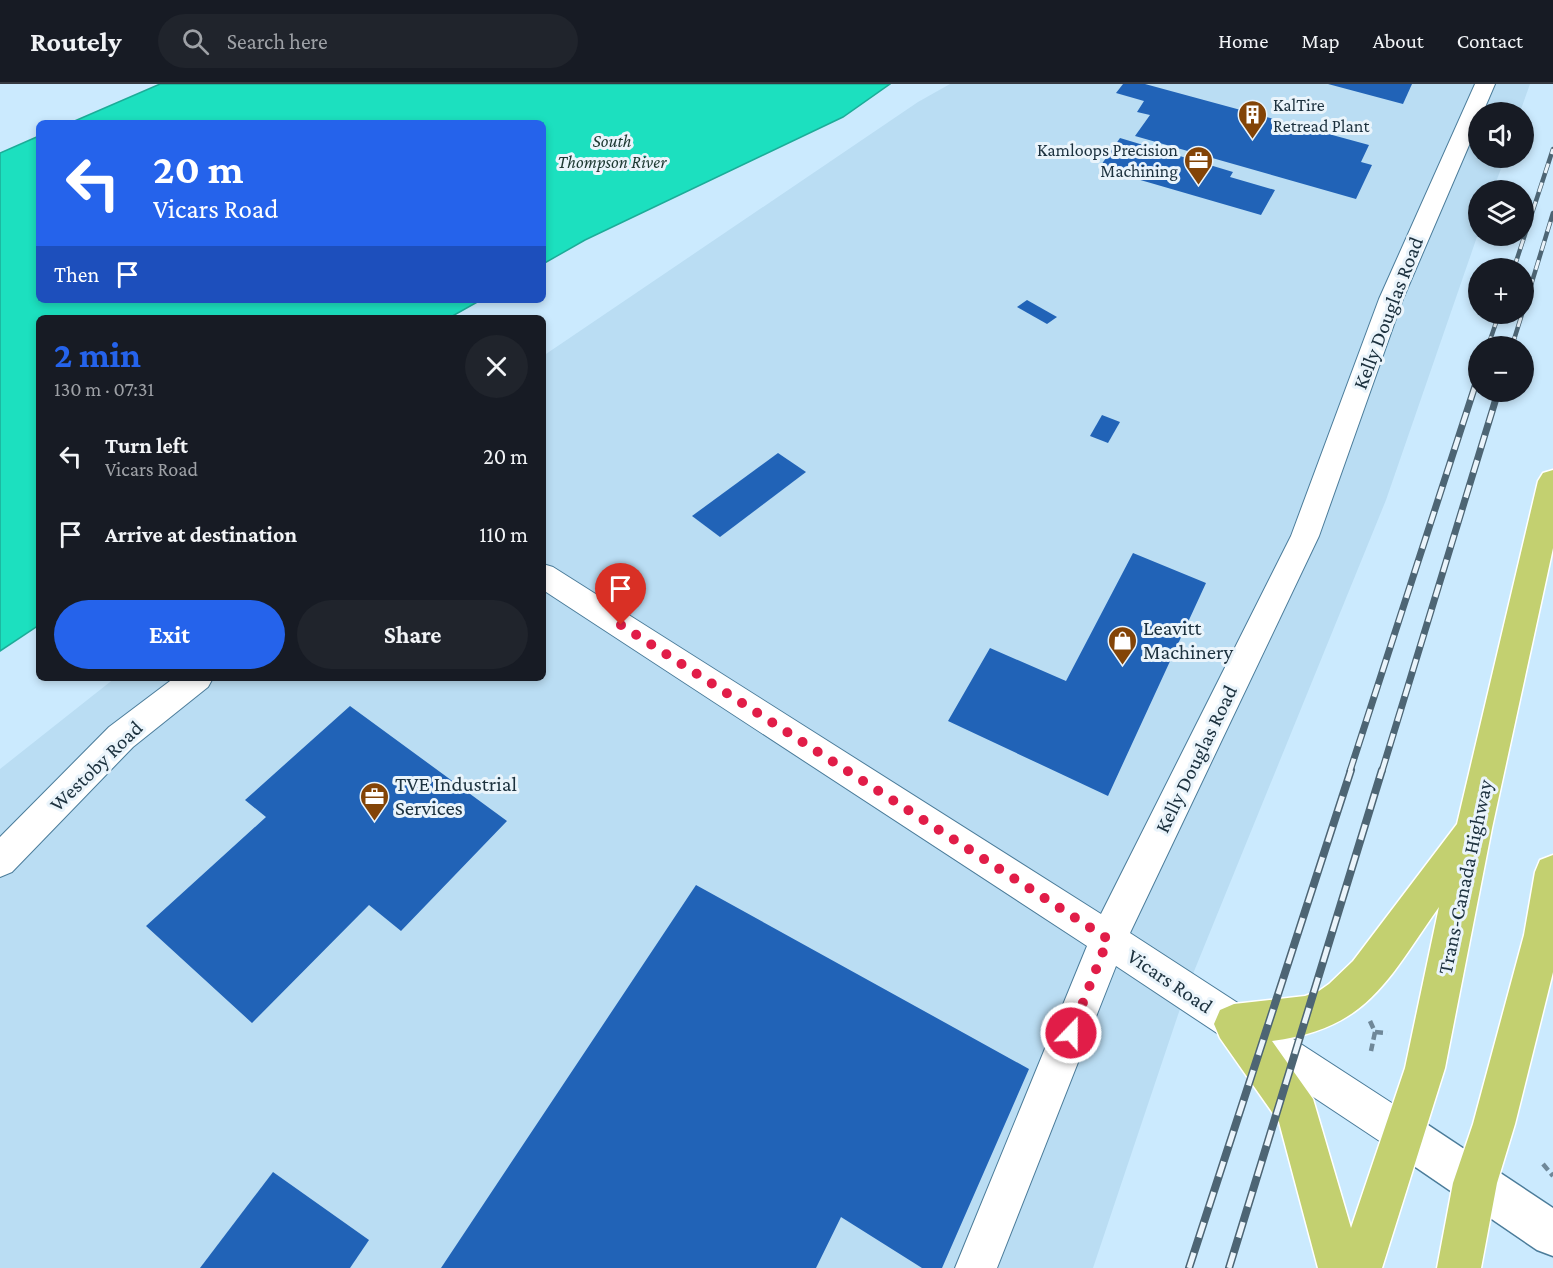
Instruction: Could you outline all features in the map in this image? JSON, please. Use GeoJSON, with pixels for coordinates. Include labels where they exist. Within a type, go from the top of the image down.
{"type":"FeatureCollection","features":[{"type":"Feature","properties":{"kind":"highway","name":"Trans-Canada Highway"},"geometry":{"type":"LineString","coordinates":[[1360,1268],[1432,1041],[1474,828],[1553,481]]}},
{"type":"Feature","properties":{"kind":"highway"},"geometry":{"type":"LineString","coordinates":[[1234,1024],[1268,1023],[1308,1014],[1329,1008],[1350,991],[1367,975],[1474,828]]}},
{"type":"Feature","properties":{"kind":"highway"},"geometry":{"type":"LineString","coordinates":[[1459,1268],[1475,1183],[1494,1124],[1543,935],[1553,872]]}},
{"type":"Feature","properties":{"kind":"highway"},"geometry":{"type":"LineString","coordinates":[[1543,935],[1553,988]]}},
{"type":"Feature","properties":{"kind":"highway"},"geometry":{"type":"LineString","coordinates":[[1234,1024],[1283,1089],[1298,1114],[1340,1268]]}},
{"type":"Feature","properties":{"kind":"street","name":"Kelly Douglas Road"},"geometry":{"type":"LineString","coordinates":[[976,1268],[1108,939],[1305,536],[1391,299],[1485,84]]}},
{"type":"Feature","properties":{"kind":"street","name":"Vicars Road"},"geometry":{"type":"LineString","coordinates":[[546,577],[1108,939],[1553,1234]]}},
{"type":"Feature","properties":{"kind":"street","name":"Westoby Road"},"geometry":{"type":"LineString","coordinates":[[0,861],[121,737],[193,681]]}},
{"type":"Feature","properties":{"kind":"path"},"geometry":{"type":"LineString","coordinates":[[1368,1017],[1376,1032],[1371,1051]]}},
{"type":"Feature","properties":{"kind":"path"},"geometry":{"type":"LineString","coordinates":[[1376,1032],[1387,1033]]}},
{"type":"Feature","properties":{"kind":"path"},"geometry":{"type":"LineString","coordinates":[[1543,1164],[1553,1176]]}},
{"type":"Feature","properties":{"kind":"shaded area"},"geometry":{"type":"Polygon","coordinates":[[[950,84],[1530,84],[1524,102],[1468,102],[1468,168],[1501,168],[1497,180],[1468,180],[1468,246],[1474,246],[1386,500],[1186,991],[1093,1268],[0,1268],[0,769],[111,681],[546,681],[546,354],[918,102],[950,84]]]}},
{"type":"Feature","properties":{"kind":"water","name":"South Thompson River"},"geometry":{"type":"Polygon","coordinates":[[[160,84],[890,84],[843,117],[585,240],[546,262],[546,120],[77,120],[160,84]]]}},
{"type":"Feature","properties":{"kind":"water"},"geometry":{"type":"Polygon","coordinates":[[[36,137],[36,303],[476,303],[454,315],[36,315],[36,627],[0,651],[0,153],[36,137]]]}},
{"type":"Feature","properties":{"kind":"building","name":"KalTire Retread Plant"},"geometry":{"type":"Polygon","coordinates":[[[1123,84],[1145,84],[1369,145],[1361,162],[1372,165],[1356,199],[1135,136],[1150,115],[1137,112],[1144,101],[1116,93],[1123,84]]]}},
{"type":"Feature","properties":{"kind":"building","name":"KalTire Retread Plant"},"geometry":{"type":"Polygon","coordinates":[[[1328,84],[1412,84],[1403,104],[1328,84]]]}},
{"type":"Feature","properties":{"kind":"building"},"geometry":{"type":"Polygon","coordinates":[[[1120,138],[1233,172],[1230,177],[1275,190],[1261,215],[1099,168],[1120,138]]]}},
{"type":"Feature","properties":{"kind":"building"},"geometry":{"type":"Polygon","coordinates":[[[1027,300],[1057,317],[1047,324],[1017,307],[1027,300]]]}},
{"type":"Feature","properties":{"kind":"building"},"geometry":{"type":"Polygon","coordinates":[[[1102,415],[1120,422],[1108,443],[1090,436],[1102,415]]]}},
{"type":"Feature","properties":{"kind":"building"},"geometry":{"type":"Polygon","coordinates":[[[778,453],[806,472],[720,537],[692,516],[778,453]]]}},
{"type":"Feature","properties":{"kind":"building","name":"Leavitt Machinery"},"geometry":{"type":"Polygon","coordinates":[[[1133,553],[1206,583],[1108,796],[948,721],[990,648],[1066,681],[1133,553]]]}},
{"type":"Feature","properties":{"kind":"building"},"geometry":{"type":"Polygon","coordinates":[[[350,706],[507,821],[401,931],[369,905],[252,1023],[146,926],[266,817],[245,800],[350,706]]]}},
{"type":"Feature","properties":{"kind":"building"},"geometry":{"type":"Polygon","coordinates":[[[696,885],[1029,1069],[942,1268],[922,1268],[841,1217],[816,1268],[441,1268],[696,885]]]}},
{"type":"Feature","properties":{"kind":"building"},"geometry":{"type":"Polygon","coordinates":[[[273,1172],[369,1240],[350,1268],[200,1268],[273,1172]]]}},
{"type":"Feature","properties":{"kind":"railway"},"geometry":{"type":"LineString","coordinates":[[1517,258],[1553,149]]}},
{"type":"Feature","properties":{"kind":"railway"},"geometry":{"type":"LineString","coordinates":[[1534,275],[1553,213]]}},
{"type":"Feature","properties":{"kind":"railway"},"geometry":{"type":"LineString","coordinates":[[1491,336],[1496,324]]}},
{"type":"Feature","properties":{"kind":"railway"},"geometry":{"type":"LineString","coordinates":[[1515,336],[1519,324]]}},
{"type":"Feature","properties":{"kind":"railway"},"geometry":{"type":"LineString","coordinates":[[1350,771],[1470,402]]}},
{"type":"Feature","properties":{"kind":"railway"},"geometry":{"type":"LineString","coordinates":[[1382,771],[1495,402]]}},
{"type":"Feature","properties":{"kind":"railway"},"geometry":{"type":"LineString","coordinates":[[1189,1268],[1351,770]]}},
{"type":"Feature","properties":{"kind":"railway"},"geometry":{"type":"LineString","coordinates":[[1229,1268],[1382,770]]}},
{"type":"Feature","properties":{"kind":"place","name":"KalTire Retread Plant"},"geometry":{"type":"Point","coordinates":[1252,140]}},
{"type":"Feature","properties":{"kind":"place","name":"Kamloops Precision Machining"},"geometry":{"type":"Point","coordinates":[1199,186]}},
{"type":"Feature","properties":{"kind":"place","name":"Leavitt Machinery"},"geometry":{"type":"Point","coordinates":[1122,666]}},
{"type":"Feature","properties":{"kind":"place","name":"TVE Industrial Services"},"geometry":{"type":"Point","coordinates":[374,822]}},
{"type":"Feature","properties":{"kind":"route"},"geometry":{"type":"LineString","coordinates":[[621,625],[1108,939],[1071,1033]]}}]}
